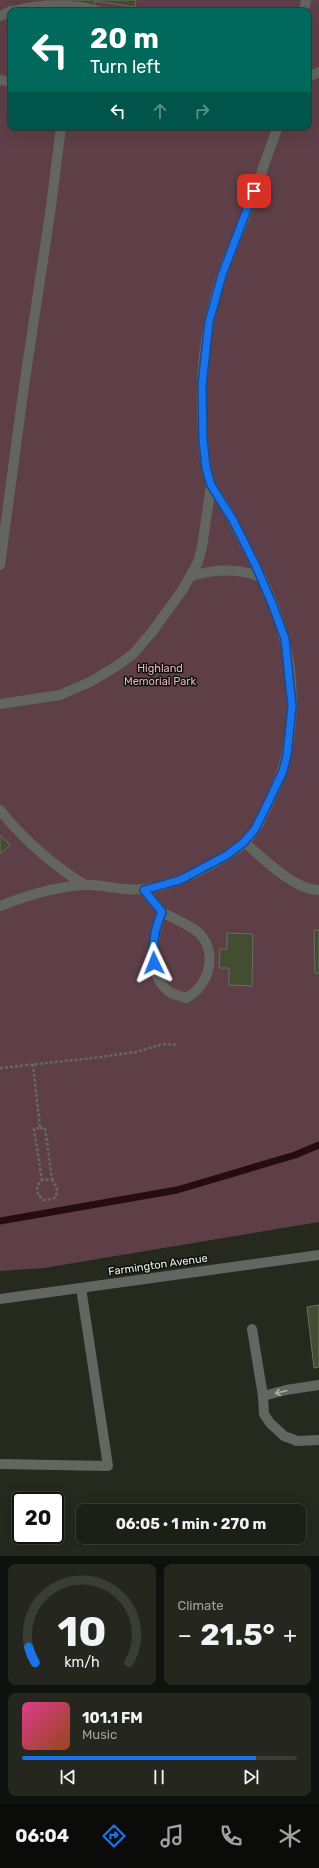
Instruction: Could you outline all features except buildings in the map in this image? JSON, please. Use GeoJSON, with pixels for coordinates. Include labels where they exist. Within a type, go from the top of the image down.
{"type":"FeatureCollection","features":[{"type":"Feature","properties":{"kind":"street"},"geometry":{"type":"LineString","coordinates":[[25,8],[52,6],[78,8]]}},
{"type":"Feature","properties":{"kind":"street"},"geometry":{"type":"LineString","coordinates":[[0,565],[24,386],[52,206],[61,130]]}},
{"type":"Feature","properties":{"kind":"street"},"geometry":{"type":"LineString","coordinates":[[0,906],[38,893],[85,885],[123,890],[144,890],[180,880],[227,855],[244,842],[255,829],[283,771],[287,755],[291,724],[291,687],[285,639],[262,578],[233,520],[211,485],[204,456],[202,414],[202,385],[209,322],[222,275],[277,130]]}},
{"type":"Feature","properties":{"kind":"street"},"geometry":{"type":"LineString","coordinates":[[0,704],[60,695],[90,682],[117,666],[133,654],[152,632],[191,576],[198,562],[202,547],[211,485]]}},
{"type":"Feature","properties":{"kind":"street"},"geometry":{"type":"LineString","coordinates":[[191,576],[204,572],[236,570],[250,572],[262,578]]}},
{"type":"Feature","properties":{"kind":"street"},"geometry":{"type":"LineString","coordinates":[[0,810],[15,829],[28,841],[68,874],[85,885]]}},
{"type":"Feature","properties":{"kind":"street"},"geometry":{"type":"LineString","coordinates":[[244,842],[276,870],[293,882],[319,890]]}},
{"type":"Feature","properties":{"kind":"street"},"geometry":{"type":"LineString","coordinates":[[144,890],[162,912],[199,933],[209,954],[208,973],[204,983],[195,993],[186,998],[171,992],[158,977],[153,950],[156,924],[162,912]]}},
{"type":"Feature","properties":{"kind":"street","name":"Farmington Avenue"},"geometry":{"type":"LineString","coordinates":[[0,1299],[319,1255]]}},
{"type":"Feature","properties":{"kind":"street"},"geometry":{"type":"LineString","coordinates":[[0,1464],[108,1466],[81,1288]]}},
{"type":"Feature","properties":{"kind":"street"},"geometry":{"type":"LineString","coordinates":[[252,1329],[264,1396],[264,1414],[270,1423],[284,1436],[297,1441],[319,1440]]}},
{"type":"Feature","properties":{"kind":"street"},"geometry":{"type":"LineString","coordinates":[[264,1396],[286,1390],[319,1385]]}},
{"type":"Feature","properties":{"kind":"path"},"geometry":{"type":"LineString","coordinates":[[0,1068],[136,1052],[163,1044],[178,1045]]}},
{"type":"Feature","properties":{"kind":"path"},"geometry":{"type":"LineString","coordinates":[[33,1064],[40,1128]]}},
{"type":"Feature","properties":{"kind":"path"},"geometry":{"type":"LineString","coordinates":[[42,1180],[34,1129],[40,1128],[45,1128],[52,1179],[56,1184],[57,1192],[56,1197],[44,1200],[38,1195],[37,1186],[42,1180],[52,1179]]}},
{"type":"Feature","properties":{"kind":"green space","name":"Highland Memorial Park"},"geometry":{"type":"Polygon","coordinates":[[[0,0],[319,0],[319,1222],[44,1268],[0,1271],[0,0]]]}},
{"type":"Feature","properties":{"kind":"waterway"},"geometry":{"type":"LineString","coordinates":[[0,1221],[177,1190],[295,1155],[319,1145]]}},
{"type":"Feature","properties":{"kind":"route"},"geometry":{"type":"LineString","coordinates":[[154,963],[153,950],[156,924],[162,912],[144,890],[180,880],[227,855],[248,839],[255,829],[274,792],[283,771],[287,755],[292,706],[285,639],[256,566],[233,520],[211,485],[206,468],[203,439],[202,385],[209,322],[222,275],[250,205],[254,191]]}}]}
